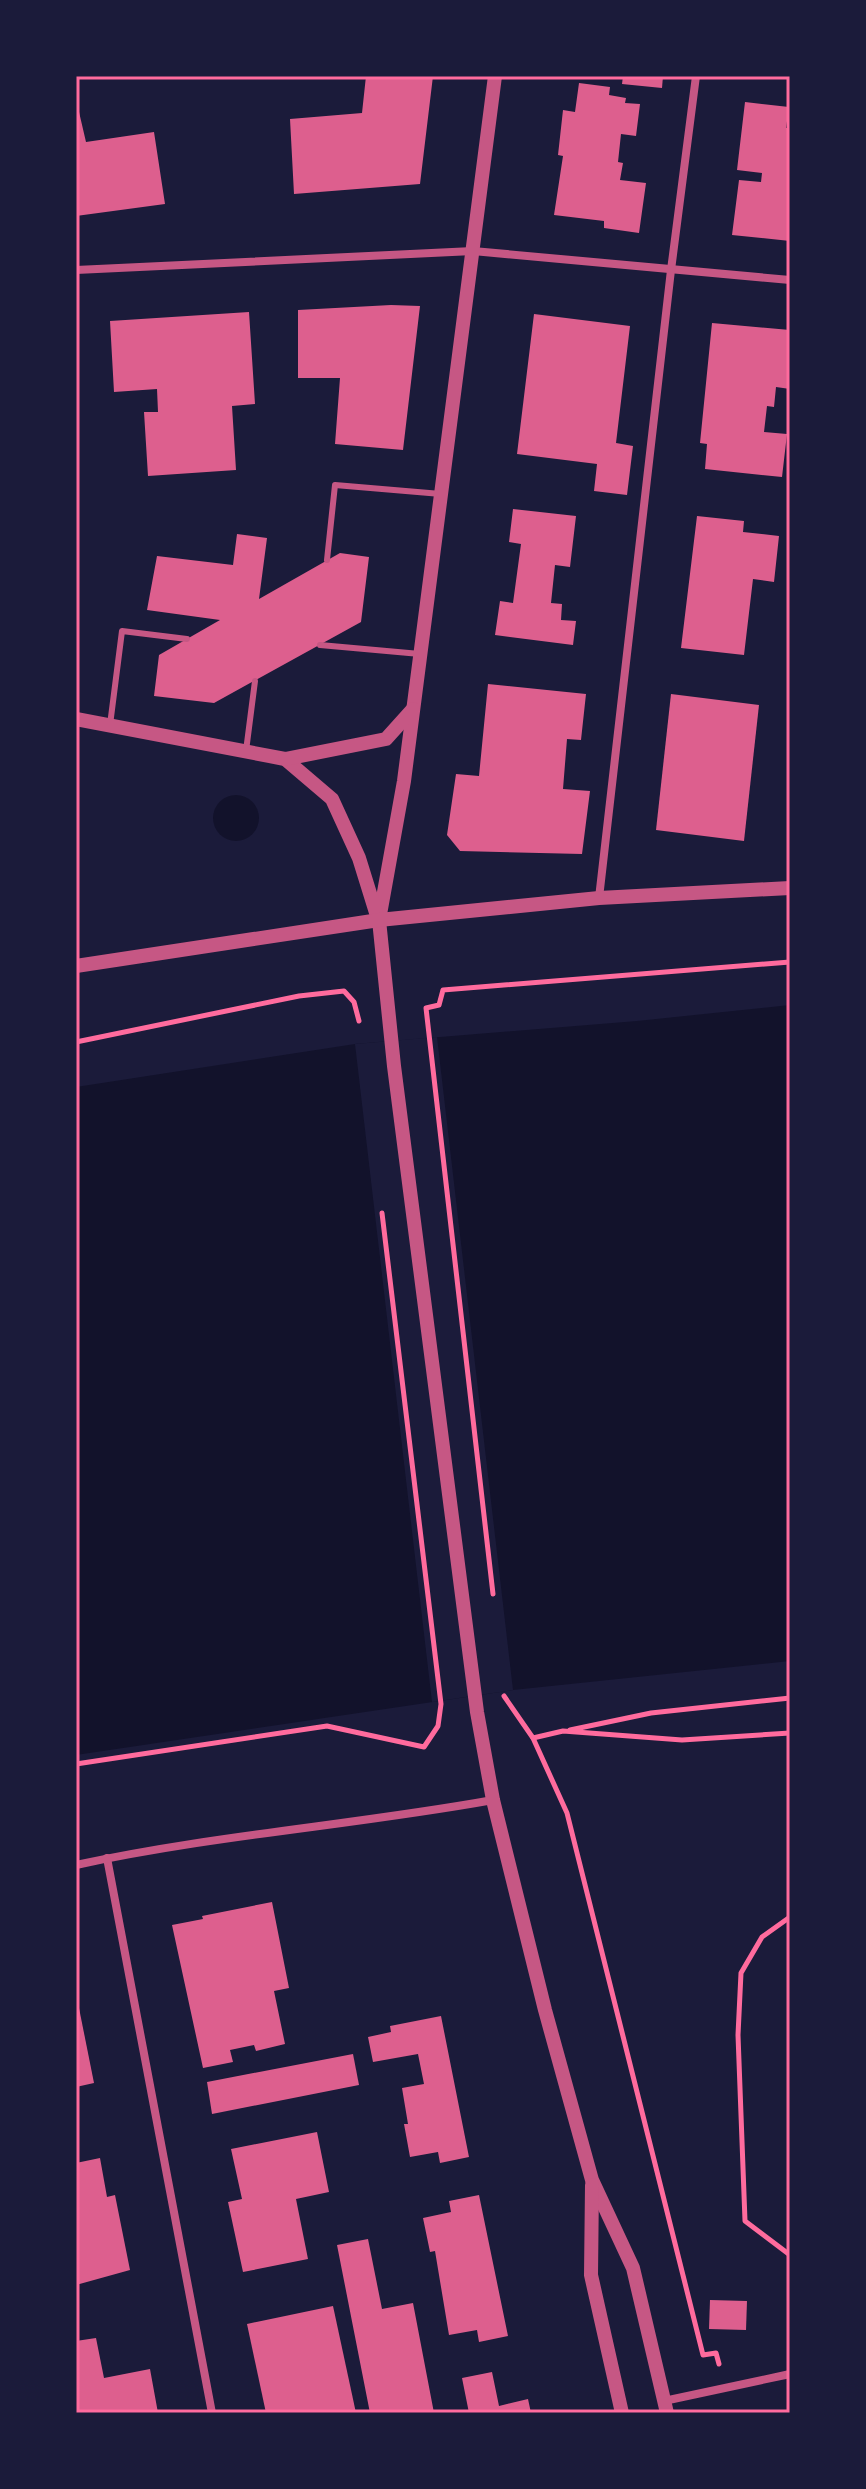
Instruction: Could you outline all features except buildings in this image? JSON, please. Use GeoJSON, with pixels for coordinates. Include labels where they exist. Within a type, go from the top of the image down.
{"type":"FeatureCollection","features":[{"type":"Feature","properties":{"kind":"street"},"geometry":{"type":"LineString","coordinates":[[379,920],[404,781],[495,76]]}},
{"type":"Feature","properties":{"kind":"street"},"geometry":{"type":"LineString","coordinates":[[599,898],[696,76]]}},
{"type":"Feature","properties":{"kind":"street"},"geometry":{"type":"LineString","coordinates":[[76,270],[473,251],[790,280]]}},
{"type":"Feature","properties":{"kind":"street"},"geometry":{"type":"LineString","coordinates":[[76,719],[285,759],[386,739],[413,708]]}},
{"type":"Feature","properties":{"kind":"street"},"geometry":{"type":"LineString","coordinates":[[285,759],[332,799],[359,858],[379,920],[477,1712],[493,1800],[545,2010],[592,2180],[633,2268],[665,2407],[790,2374]]}},
{"type":"Feature","properties":{"kind":"street"},"geometry":{"type":"LineString","coordinates":[[76,966],[379,920],[599,898],[790,888]]}},
{"type":"Feature","properties":{"kind":"street"},"geometry":{"type":"LineString","coordinates":[[76,1865],[173,1846],[430,1812],[493,1800]]}},
{"type":"Feature","properties":{"kind":"street"},"geometry":{"type":"LineString","coordinates":[[107,1858],[212,2413]]}},
{"type":"Feature","properties":{"kind":"street"},"geometry":{"type":"LineString","coordinates":[[592,2180],[591,2275],[622,2413]]}},
{"type":"Feature","properties":{"kind":"lane"},"geometry":{"type":"LineString","coordinates":[[327,560],[335,485],[441,494]]}},
{"type":"Feature","properties":{"kind":"lane"},"geometry":{"type":"LineString","coordinates":[[110,725],[122,631],[187,639]]}},
{"type":"Feature","properties":{"kind":"lane"},"geometry":{"type":"LineString","coordinates":[[320,645],[420,654]]}},
{"type":"Feature","properties":{"kind":"lane"},"geometry":{"type":"LineString","coordinates":[[246,751],[255,681]]}},
{"type":"Feature","properties":{"kind":"path"},"geometry":{"type":"LineString","coordinates":[[494,1604],[426,1008],[439,1005],[443,990],[790,962]]}},
{"type":"Feature","properties":{"kind":"path"},"geometry":{"type":"LineString","coordinates":[[76,1042],[299,996],[344,991],[354,1002],[360,1031]]}},
{"type":"Feature","properties":{"kind":"path"},"geometry":{"type":"LineString","coordinates":[[76,1764],[327,1726],[424,1747],[438,1726],[441,1704],[381,1204]]}},
{"type":"Feature","properties":{"kind":"path"},"geometry":{"type":"LineString","coordinates":[[503,1682],[504,1698],[533,1738],[567,1813],[703,2355],[716,2353]]}},
{"type":"Feature","properties":{"kind":"path"},"geometry":{"type":"LineString","coordinates":[[533,1738],[651,1713],[790,1698]]}},
{"type":"Feature","properties":{"kind":"path"},"geometry":{"type":"LineString","coordinates":[[563,1731],[682,1740],[790,1733]]}},
{"type":"Feature","properties":{"kind":"path"},"geometry":{"type":"LineString","coordinates":[[790,1917],[762,1937],[741,1973],[738,2035],[745,2221],[790,2255]]}},
{"type":"Feature","properties":{"kind":"shaded area"},"geometry":{"type":"Polygon","coordinates":[[[236,795],[252,802],[259,818],[252,834],[236,841],[220,834],[213,818],[220,802],[236,795]]]}},
{"type":"Feature","properties":{"kind":"shaded area"},"geometry":{"type":"Polygon","coordinates":[[[790,1005],[790,1661],[513,1690],[76,1755],[76,1087],[355,1044],[790,1005]]]}},
{"type":"Feature","properties":{"kind":"pier"},"geometry":{"type":"Polygon","coordinates":[[[437,1037],[513,1690],[432,1702],[355,1044],[437,1037]]]}}]}
